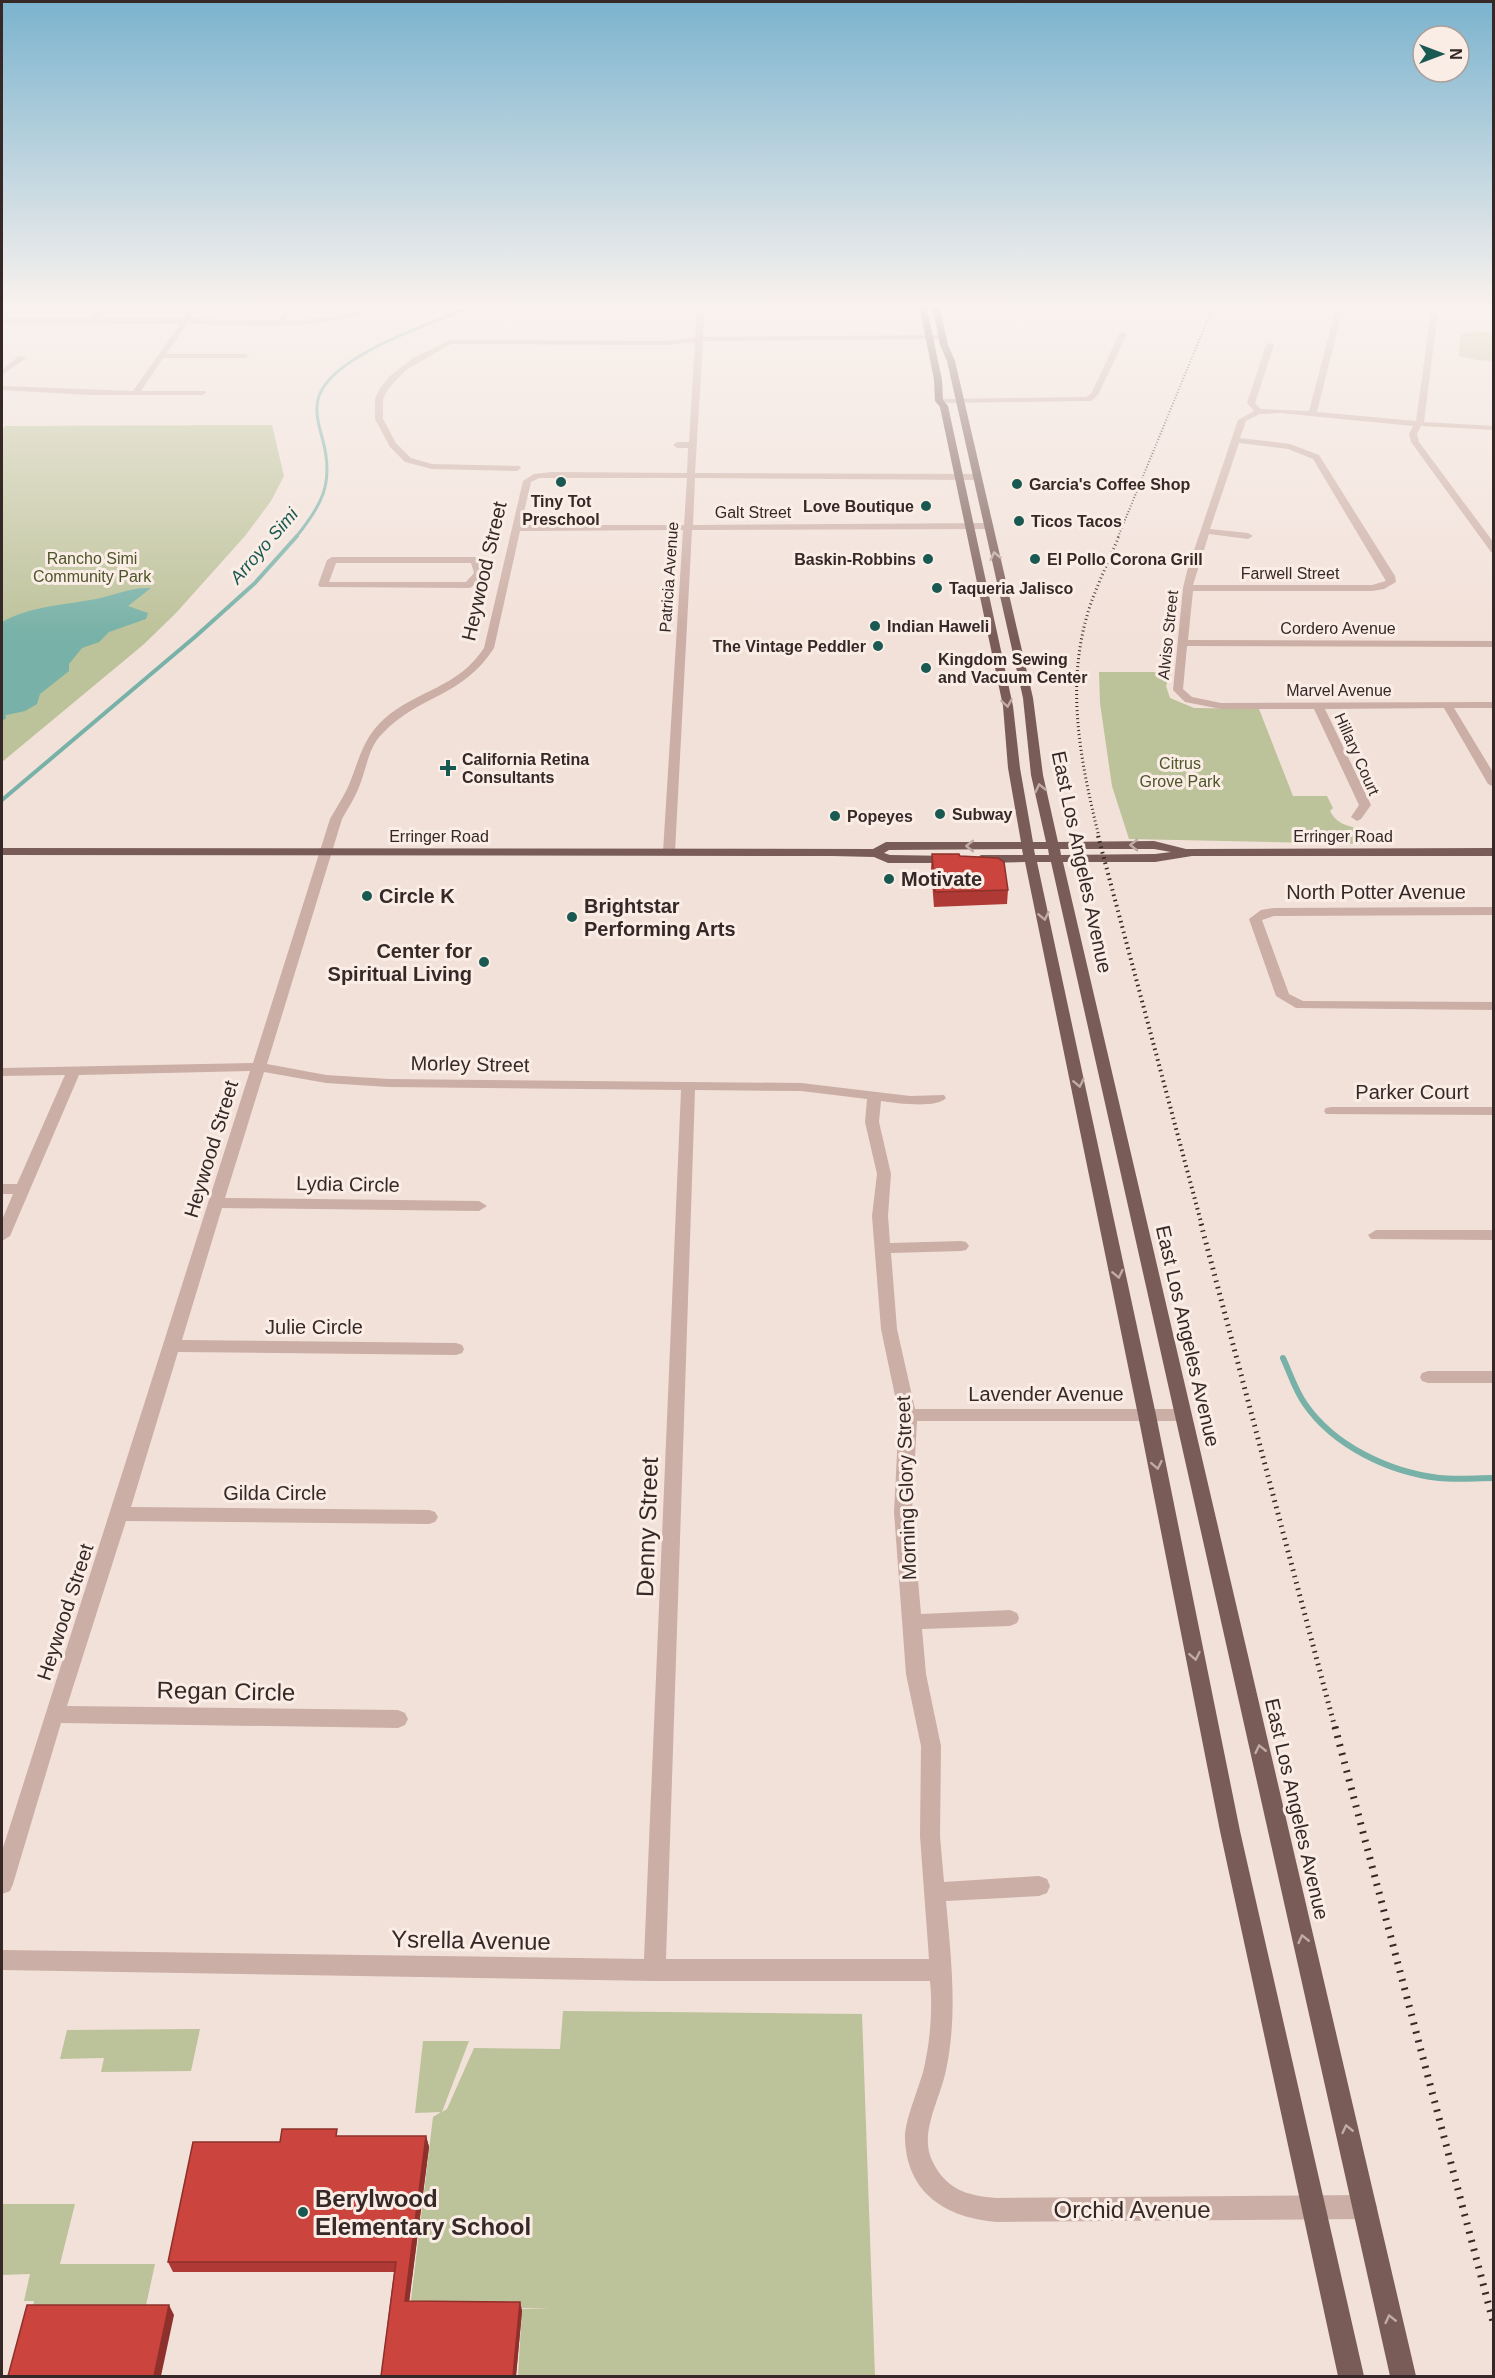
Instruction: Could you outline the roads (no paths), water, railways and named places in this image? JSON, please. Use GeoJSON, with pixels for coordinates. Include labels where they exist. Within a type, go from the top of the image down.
{"type":"FeatureCollection","features":[{"type":"Feature","properties":{"kind":"main road"},"geometry":{"type":"LineString","coordinates":[[946,415],[1008,706],[1014,768],[1029,852],[1147,1415],[1230,1831],[1351,2376]]}},
{"type":"Feature","properties":{"kind":"main road","name":"East Los Angeles Avenue"},"geometry":{"type":"LineString","coordinates":[[962,415],[1028,698],[1037,775],[1054,852],[1404,2376]]}},
{"type":"Feature","properties":{"kind":"main road","name":"Erringer Road"},"geometry":{"type":"LineString","coordinates":[[2,852],[876,853],[888,859],[1029,852],[1155,858],[1192,852],[1494,852]]}},
{"type":"Feature","properties":{"kind":"street"},"geometry":{"type":"LineString","coordinates":[[379,415],[391,444],[413,463],[444,467],[517,468]]}},
{"type":"Feature","properties":{"kind":"street","name":"Patricia Avenue"},"geometry":{"type":"LineString","coordinates":[[669,852],[686,528],[695,415]]}},
{"type":"Feature","properties":{"kind":"street","name":"Alviso Street"},"geometry":{"type":"LineString","coordinates":[[1186,698],[1178,690],[1188,588],[1242,420],[1253,415]]}},
{"type":"Feature","properties":{"kind":"street"},"geometry":{"type":"LineString","coordinates":[[1322,415],[1494,428]]}},
{"type":"Feature","properties":{"kind":"street"},"geometry":{"type":"LineString","coordinates":[[1420,415],[1419,424],[1413,434],[1415,442],[1494,550]]}},
{"type":"Feature","properties":{"kind":"street","name":"Farwell Street"},"geometry":{"type":"LineString","coordinates":[[1188,588],[1372,588],[1387,585],[1390,582],[1390,576],[1316,457],[1290,447],[1236,440]]}},
{"type":"Feature","properties":{"kind":"street"},"geometry":{"type":"LineString","coordinates":[[677,445],[693,445]]}},
{"type":"Feature","properties":{"kind":"street","name":"Heywood Street"},"geometry":{"type":"LineString","coordinates":[[2,1884],[325,852],[336,819],[353,788],[366,748],[376,732],[403,710],[461,680],[484,659],[489,648],[493,573],[517,528],[527,481],[536,472],[691,476]]}},
{"type":"Feature","properties":{"kind":"street"},"geometry":{"type":"LineString","coordinates":[[691,476],[976,477]]}},
{"type":"Feature","properties":{"kind":"street","name":"Galt Street"},"geometry":{"type":"LineString","coordinates":[[517,528],[989,526]]}},
{"type":"Feature","properties":{"kind":"street"},"geometry":{"type":"LineString","coordinates":[[1205,531],[1248,536]]}},
{"type":"Feature","properties":{"kind":"street"},"geometry":{"type":"LineString","coordinates":[[332,560],[475,560],[493,573],[469,585],[323,585],[332,560]]}},
{"type":"Feature","properties":{"kind":"street","name":"Cordero Avenue"},"geometry":{"type":"LineString","coordinates":[[1182,643],[1494,644]]}},
{"type":"Feature","properties":{"kind":"street","name":"Marvel Avenue"},"geometry":{"type":"LineString","coordinates":[[1186,698],[1200,704],[1221,706],[1494,705]]}},
{"type":"Feature","properties":{"kind":"street","name":"Hillary Court"},"geometry":{"type":"LineString","coordinates":[[1317,704],[1365,805],[1357,817]]}},
{"type":"Feature","properties":{"kind":"street"},"geometry":{"type":"LineString","coordinates":[[1447,705],[1494,784]]}},
{"type":"Feature","properties":{"kind":"street","name":"North Potter Avenue"},"geometry":{"type":"LineString","coordinates":[[1494,911],[1274,912],[1259,915],[1255,919],[1283,996],[1291,1001],[1312,1006],[1494,1006]]}},
{"type":"Feature","properties":{"kind":"street","name":"Morley Street"},"geometry":{"type":"LineString","coordinates":[[2,1072],[259,1067],[326,1078],[389,1083],[801,1087],[910,1100],[939,1098]]}},
{"type":"Feature","properties":{"kind":"street"},"geometry":{"type":"LineString","coordinates":[[2,1236],[73,1072]]}},
{"type":"Feature","properties":{"kind":"street","name":"Denny Street"},"geometry":{"type":"LineString","coordinates":[[655,1970],[688,1086]]}},
{"type":"Feature","properties":{"kind":"street","name":"Morning Glory Street"},"geometry":{"type":"LineString","coordinates":[[873,1095],[872,1122],[884,1174],[880,1216],[889,1329],[908,1415],[909,1446],[903,1512],[911,1622],[916,1674],[931,1746],[930,1836],[940,1970],[941,2029],[935,2070],[916,2137],[920,2162]]}},
{"type":"Feature","properties":{"kind":"street","name":"Parker Court"},"geometry":{"type":"LineString","coordinates":[[1331,1111],[1494,1111]]}},
{"type":"Feature","properties":{"kind":"street"},"geometry":{"type":"LineString","coordinates":[[2,1189],[22,1189]]}},
{"type":"Feature","properties":{"kind":"street","name":"Lydia Circle"},"geometry":{"type":"LineString","coordinates":[[216,1203],[479,1206]]}},
{"type":"Feature","properties":{"kind":"street"},"geometry":{"type":"LineString","coordinates":[[1376,1235],[1494,1235]]}},
{"type":"Feature","properties":{"kind":"street"},"geometry":{"type":"LineString","coordinates":[[882,1248],[961,1246]]}},
{"type":"Feature","properties":{"kind":"street","name":"Julie Circle"},"geometry":{"type":"LineString","coordinates":[[171,1346],[456,1349]]}},
{"type":"Feature","properties":{"kind":"street"},"geometry":{"type":"LineString","coordinates":[[1428,1377],[1494,1377]]}},
{"type":"Feature","properties":{"kind":"street","name":"Lavender Avenue"},"geometry":{"type":"LineString","coordinates":[[908,1415],[1183,1415]]}},
{"type":"Feature","properties":{"kind":"street","name":"Gilda Circle"},"geometry":{"type":"LineString","coordinates":[[119,1514],[429,1517]]}},
{"type":"Feature","properties":{"kind":"street"},"geometry":{"type":"LineString","coordinates":[[911,1622],[1010,1618]]}},
{"type":"Feature","properties":{"kind":"street","name":"Regan Circle"},"geometry":{"type":"LineString","coordinates":[[54,1714],[398,1719]]}},
{"type":"Feature","properties":{"kind":"street"},"geometry":{"type":"LineString","coordinates":[[935,1892],[1039,1886]]}},
{"type":"Feature","properties":{"kind":"street","name":"Ysrella Avenue"},"geometry":{"type":"LineString","coordinates":[[2,1960],[655,1970],[940,1970]]}},
{"type":"Feature","properties":{"kind":"street","name":"Orchid Avenue"},"geometry":{"type":"LineString","coordinates":[[920,2162],[934,2184],[949,2199],[972,2208],[1008,2210],[1365,2207]]}},
{"type":"Feature","properties":{"kind":"water"},"geometry":{"type":"Polygon","coordinates":[[[151,588],[128,606],[148,613],[146,619],[109,632],[99,642],[82,648],[69,664],[69,671],[40,694],[37,704],[25,711],[2,716],[2,622],[36,609],[96,599],[130,590],[151,588]]]}},
{"type":"Feature","properties":{"kind":"waterway","name":"Arroyo Simi"},"geometry":{"type":"LineString","coordinates":[[296,537],[319,504],[326,481],[326,456],[317,415]]}},
{"type":"Feature","properties":{"kind":"waterway","name":"Arroyo Simi"},"geometry":{"type":"LineString","coordinates":[[2,800],[196,636],[255,583],[297,536]]}},
{"type":"Feature","properties":{"kind":"waterway"},"geometry":{"type":"LineString","coordinates":[[1283,1358],[1298,1393],[1317,1419],[1347,1444],[1364,1454],[1382,1463],[1420,1475],[1446,1479],[1494,1478]]}},
{"type":"Feature","properties":{"kind":"railway"},"geometry":{"type":"LineString","coordinates":[[1118,537],[1168,415]]}},
{"type":"Feature","properties":{"kind":"railway"},"geometry":{"type":"LineString","coordinates":[[1099,837],[1081,750],[1077,691],[1078,662],[1091,603],[1119,536]]}},
{"type":"Feature","properties":{"kind":"railway"},"geometry":{"type":"LineString","coordinates":[[1098,836],[1202,1226]]}},
{"type":"Feature","properties":{"kind":"railway"},"geometry":{"type":"LineString","coordinates":[[1201,1224],[1335,1728]]}},
{"type":"Feature","properties":{"kind":"railway"},"geometry":{"type":"LineString","coordinates":[[1335,1727],[1494,2325]]}},
{"type":"Feature","properties":{"kind":"place","name":"Tiny Tot Preschool"},"geometry":{"type":"Point","coordinates":[561,482]}},
{"type":"Feature","properties":{"kind":"place","name":"Garcia's Coffee Shop"},"geometry":{"type":"Point","coordinates":[1017,484]}},
{"type":"Feature","properties":{"kind":"place","name":"Love Boutique"},"geometry":{"type":"Point","coordinates":[926,506]}},
{"type":"Feature","properties":{"kind":"place","name":"Ticos Tacos"},"geometry":{"type":"Point","coordinates":[1019,521]}},
{"type":"Feature","properties":{"kind":"place","name":"Baskin-Robbins"},"geometry":{"type":"Point","coordinates":[928,559]}},
{"type":"Feature","properties":{"kind":"place","name":"El Pollo Corona Grill"},"geometry":{"type":"Point","coordinates":[1035,559]}},
{"type":"Feature","properties":{"kind":"place","name":"Taqueria Jalisco"},"geometry":{"type":"Point","coordinates":[937,588]}},
{"type":"Feature","properties":{"kind":"place","name":"Indian Haweli"},"geometry":{"type":"Point","coordinates":[875,626]}},
{"type":"Feature","properties":{"kind":"place","name":"The Vintage Peddler"},"geometry":{"type":"Point","coordinates":[878,646]}},
{"type":"Feature","properties":{"kind":"place","name":"Kingdom Sewing and Vacuum Center"},"geometry":{"type":"Point","coordinates":[926,668]}},
{"type":"Feature","properties":{"kind":"place","name":"California Retina Consultants"},"geometry":{"type":"Point","coordinates":[448,768]}},
{"type":"Feature","properties":{"kind":"place","name":"Subway"},"geometry":{"type":"Point","coordinates":[940,814]}},
{"type":"Feature","properties":{"kind":"place","name":"Popeyes"},"geometry":{"type":"Point","coordinates":[835,816]}},
{"type":"Feature","properties":{"kind":"place","name":"Motivate"},"geometry":{"type":"Point","coordinates":[889,879]}},
{"type":"Feature","properties":{"kind":"place","name":"Circle K"},"geometry":{"type":"Point","coordinates":[367,896]}},
{"type":"Feature","properties":{"kind":"place","name":"Brightstar Performing Arts"},"geometry":{"type":"Point","coordinates":[572,917]}},
{"type":"Feature","properties":{"kind":"place","name":"Center for Spiritual Living"},"geometry":{"type":"Point","coordinates":[484,962]}},
{"type":"Feature","properties":{"kind":"place","name":"Berylwood Elementary School"},"geometry":{"type":"Point","coordinates":[303,2212]}},
{"type":"Feature","properties":{"kind":"park label","name":"Rancho Simi Community Park"},"geometry":{"type":"Point","coordinates":[92,567]}},
{"type":"Feature","properties":{"kind":"park label","name":"Citrus Grove Park"},"geometry":{"type":"Point","coordinates":[1180,772]}}]}
